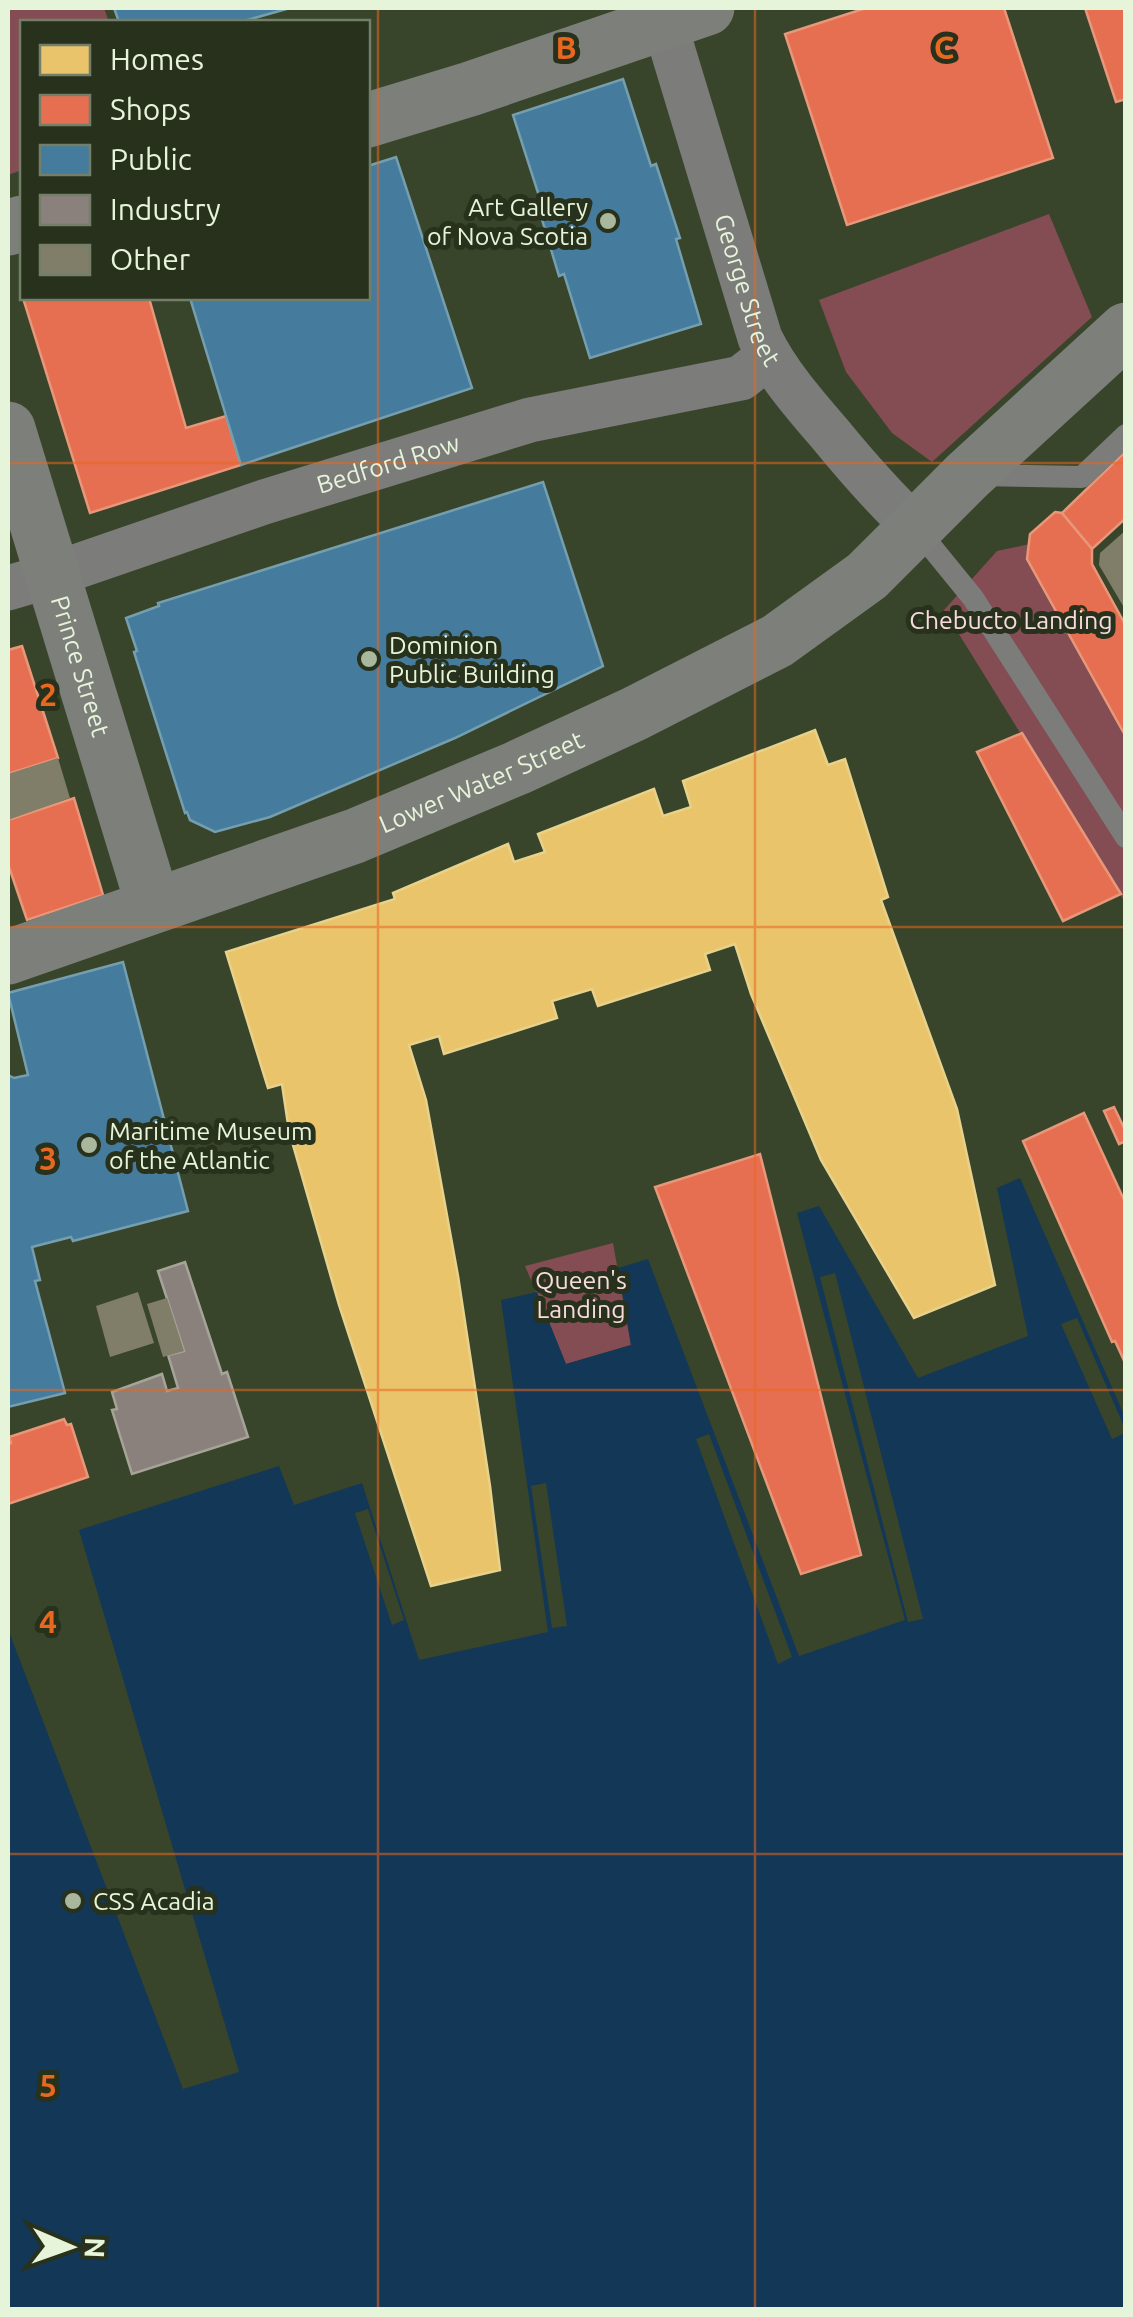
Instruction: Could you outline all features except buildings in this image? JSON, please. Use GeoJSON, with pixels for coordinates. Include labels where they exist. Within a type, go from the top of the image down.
{"type":"FeatureCollection","features":[{"type":"Feature","properties":{"kind":"street"},"geometry":{"type":"LineString","coordinates":[[370,119],[470,89],[677,13]]}},
{"type":"Feature","properties":{"kind":"street","name":"George Street"},"geometry":{"type":"LineString","coordinates":[[677,13],[760,338],[805,405],[884,498],[916,528]]}},
{"type":"Feature","properties":{"kind":"street","name":"Lower Water Street"},"geometry":{"type":"LineString","coordinates":[[8,957],[355,836],[634,714],[777,641],[866,576],[1126,330]]}},
{"type":"Feature","properties":{"kind":"street","name":"Bedford Row"},"geometry":{"type":"LineString","coordinates":[[30,581],[264,502],[530,420],[741,378],[769,356]]}},
{"type":"Feature","properties":{"kind":"street","name":"Prince Street"},"geometry":{"type":"LineString","coordinates":[[8,429],[30,581],[153,904]]}},
{"type":"Feature","properties":{"kind":"lane"},"geometry":{"type":"LineString","coordinates":[[968,476],[1082,477],[1126,435]]}},
{"type":"Feature","properties":{"kind":"lane"},"geometry":{"type":"LineString","coordinates":[[916,528],[973,598],[1126,838]]}},
{"type":"Feature","properties":{"kind":"green space"},"geometry":{"type":"Polygon","coordinates":[[[8,8],[104,8],[108,20],[20,20],[20,171],[8,175],[8,8]]]}},
{"type":"Feature","properties":{"kind":"green space"},"geometry":{"type":"Polygon","coordinates":[[[1049,214],[1092,317],[932,462],[892,433],[846,372],[819,300],[1049,214]]]}},
{"type":"Feature","properties":{"kind":"green space","name":"Chebucto Landing"},"geometry":{"type":"Polygon","coordinates":[[[1039,542],[1125,719],[1125,902],[944,610],[997,551],[1039,542]]]}},
{"type":"Feature","properties":{"kind":"green space","name":"Queen's Landing"},"geometry":{"type":"Polygon","coordinates":[[[613,1243],[631,1345],[566,1364],[525,1266],[613,1243]]]}},
{"type":"Feature","properties":{"kind":"water"},"geometry":{"type":"Polygon","coordinates":[[[1020,1178],[1125,1417],[1125,2309],[8,2309],[8,1629],[183,2089],[239,2072],[79,1530],[279,1466],[294,1505],[362,1483],[419,1660],[548,1632],[501,1300],[537,1292],[566,1364],[631,1345],[618,1268],[648,1259],[799,1656],[905,1620],[797,1213],[819,1206],[918,1378],[1028,1336],[997,1188],[1020,1178]]]}},
{"type":"Feature","properties":{"kind":"pier"},"geometry":{"type":"Polygon","coordinates":[[[835,1273],[923,1619],[908,1622],[820,1277],[835,1273]]]}},
{"type":"Feature","properties":{"kind":"pier"},"geometry":{"type":"Polygon","coordinates":[[[1077,1318],[1125,1429],[1125,1433],[1112,1439],[1061,1324],[1077,1318]]]}},
{"type":"Feature","properties":{"kind":"pier"},"geometry":{"type":"Polygon","coordinates":[[[709,1434],[792,1657],[778,1664],[696,1439],[709,1434]]]}},
{"type":"Feature","properties":{"kind":"pier"},"geometry":{"type":"Polygon","coordinates":[[[546,1483],[567,1626],[552,1628],[531,1486],[546,1483]]]}},
{"type":"Feature","properties":{"kind":"pier"},"geometry":{"type":"Polygon","coordinates":[[[368,1509],[404,1620],[392,1625],[355,1513],[368,1509]]]}},
{"type":"Feature","properties":{"kind":"place","name":"Art Gallery of Nova Scotia"},"geometry":{"type":"Point","coordinates":[608,221]}},
{"type":"Feature","properties":{"kind":"place","name":"Dominion Public Building"},"geometry":{"type":"Point","coordinates":[369,659]}},
{"type":"Feature","properties":{"kind":"place","name":"Maritime Museum of the Atlantic"},"geometry":{"type":"Point","coordinates":[89,1145]}},
{"type":"Feature","properties":{"kind":"place","name":"CSS Acadia"},"geometry":{"type":"Point","coordinates":[73,1901]}}]}
